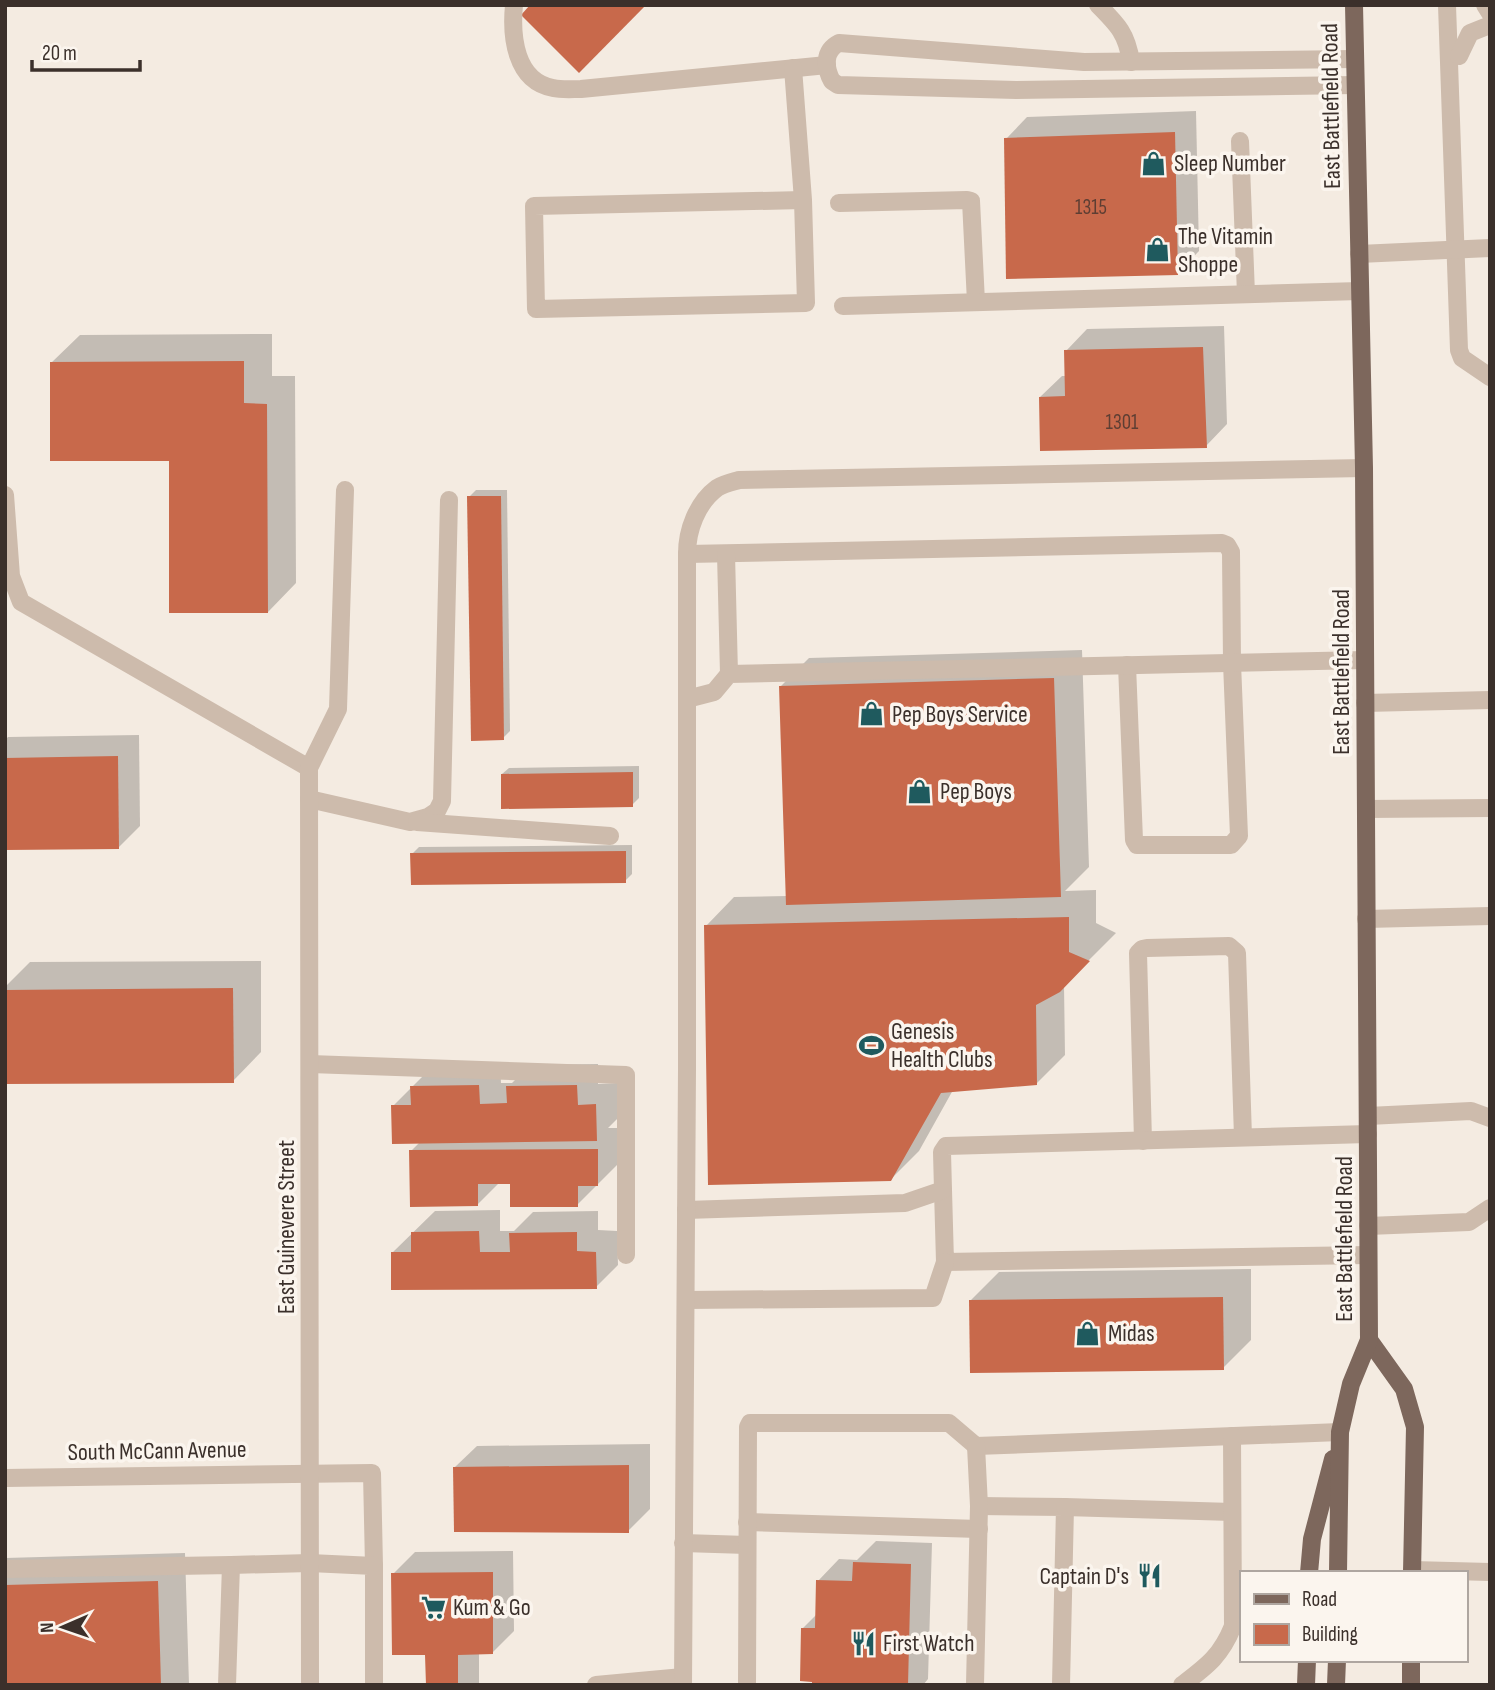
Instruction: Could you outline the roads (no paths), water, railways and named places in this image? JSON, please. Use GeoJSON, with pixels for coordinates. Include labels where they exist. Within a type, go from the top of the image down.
{"type":"FeatureCollection","features":[{"type":"Feature","properties":{"kind":"main road","name":"East Battlefield Road"},"geometry":{"type":"LineString","coordinates":[[1338,1571],[1340,1432],[1351,1384],[1369,1339],[1364,468],[1353,5]]}},
{"type":"Feature","properties":{"kind":"main road","name":"East Battlefield Road"},"geometry":{"type":"LineString","coordinates":[[1369,1339],[1404,1389],[1415,1427],[1412,1571]]}},
{"type":"Feature","properties":{"kind":"main road"},"geometry":{"type":"LineString","coordinates":[[1309,1571],[1312,1539],[1340,1432]]}},
{"type":"Feature","properties":{"kind":"main road"},"geometry":{"type":"LineString","coordinates":[[1306,1685],[1307,1662]]}},
{"type":"Feature","properties":{"kind":"main road"},"geometry":{"type":"LineString","coordinates":[[1336,1685],[1337,1662]]}},
{"type":"Feature","properties":{"kind":"main road"},"geometry":{"type":"LineString","coordinates":[[1411,1663],[1411,1685]]}},
{"type":"Feature","properties":{"kind":"main road"},"geometry":{"type":"LineString","coordinates":[[1411,1663],[1416,1685]]}},
{"type":"Feature","properties":{"kind":"street"},"geometry":{"type":"LineString","coordinates":[[514,5],[513,31],[519,61],[533,79],[554,88],[581,89],[827,65]]}},
{"type":"Feature","properties":{"kind":"street"},"geometry":{"type":"LineString","coordinates":[[1098,5],[1121,28],[1129,47],[1131,62]]}},
{"type":"Feature","properties":{"kind":"street"},"geometry":{"type":"LineString","coordinates":[[1447,5],[1459,350],[1462,358],[1490,377]]}},
{"type":"Feature","properties":{"kind":"street"},"geometry":{"type":"LineString","coordinates":[[1485,5],[1490,13]]}},
{"type":"Feature","properties":{"kind":"street"},"geometry":{"type":"LineString","coordinates":[[1459,56],[1470,33],[1490,25]]}},
{"type":"Feature","properties":{"kind":"street"},"geometry":{"type":"LineString","coordinates":[[1355,59],[1131,62],[1008,58],[839,43],[832,46],[827,54],[832,81],[838,85],[1016,90],[1355,85]]}},
{"type":"Feature","properties":{"kind":"street"},"geometry":{"type":"LineString","coordinates":[[793,68],[803,200],[806,303],[536,309],[534,206],[803,200]]}},
{"type":"Feature","properties":{"kind":"street"},"geometry":{"type":"LineString","coordinates":[[1240,141],[1246,295]]}},
{"type":"Feature","properties":{"kind":"street"},"geometry":{"type":"LineString","coordinates":[[839,203],[971,201],[976,302]]}},
{"type":"Feature","properties":{"kind":"street"},"geometry":{"type":"LineString","coordinates":[[1359,254],[1490,248]]}},
{"type":"Feature","properties":{"kind":"street"},"geometry":{"type":"LineString","coordinates":[[843,306],[1360,292]]}},
{"type":"Feature","properties":{"kind":"street"},"geometry":{"type":"LineString","coordinates":[[596,1685],[683,1681],[687,554],[694,518],[704,502],[719,487],[739,480],[1364,468]]}},
{"type":"Feature","properties":{"kind":"street"},"geometry":{"type":"LineString","coordinates":[[5,495],[11,576],[21,602],[309,768],[338,709],[345,490]]}},
{"type":"Feature","properties":{"kind":"street"},"geometry":{"type":"LineString","coordinates":[[410,822],[428,817],[437,811],[442,801],[449,500]]}},
{"type":"Feature","properties":{"kind":"street"},"geometry":{"type":"LineString","coordinates":[[687,554],[1222,542],[1231,552],[1232,663],[1239,836],[1231,845],[1137,845],[1127,665]]}},
{"type":"Feature","properties":{"kind":"street"},"geometry":{"type":"LineString","coordinates":[[687,699],[714,692],[729,674],[726,554]]}},
{"type":"Feature","properties":{"kind":"street"},"geometry":{"type":"LineString","coordinates":[[729,674],[1365,660]]}},
{"type":"Feature","properties":{"kind":"street"},"geometry":{"type":"LineString","coordinates":[[1365,703],[1490,700]]}},
{"type":"Feature","properties":{"kind":"street","name":"East Guinevere Street"},"geometry":{"type":"LineString","coordinates":[[309,768],[310,1685]]}},
{"type":"Feature","properties":{"kind":"street"},"geometry":{"type":"LineString","coordinates":[[309,799],[410,822],[610,836]]}},
{"type":"Feature","properties":{"kind":"street"},"geometry":{"type":"LineString","coordinates":[[1366,809],[1490,808]]}},
{"type":"Feature","properties":{"kind":"street"},"geometry":{"type":"LineString","coordinates":[[1366,919],[1490,916]]}},
{"type":"Feature","properties":{"kind":"street"},"geometry":{"type":"LineString","coordinates":[[1143,1140],[1138,953],[1147,948],[1229,946],[1237,953],[1243,1138]]}},
{"type":"Feature","properties":{"kind":"street"},"geometry":{"type":"LineString","coordinates":[[310,1063],[626,1074],[626,1255]]}},
{"type":"Feature","properties":{"kind":"street"},"geometry":{"type":"LineString","coordinates":[[686,1300],[933,1298],[945,1262],[942,1152],[946,1146],[1243,1138],[1471,1111],[1490,1118]]}},
{"type":"Feature","properties":{"kind":"street"},"geometry":{"type":"LineString","coordinates":[[686,1210],[905,1203],[943,1190]]}},
{"type":"Feature","properties":{"kind":"street"},"geometry":{"type":"LineString","coordinates":[[1368,1226],[1469,1222],[1490,1208]]}},
{"type":"Feature","properties":{"kind":"street"},"geometry":{"type":"LineString","coordinates":[[945,1262],[1368,1255]]}},
{"type":"Feature","properties":{"kind":"street"},"geometry":{"type":"LineString","coordinates":[[747,1685],[750,1423],[949,1423],[976,1446],[1340,1432]]}},
{"type":"Feature","properties":{"kind":"street"},"geometry":{"type":"LineString","coordinates":[[1182,1685],[1216,1658],[1227,1643],[1233,1626],[1232,1436]]}},
{"type":"Feature","properties":{"kind":"street"},"geometry":{"type":"LineString","coordinates":[[975,1685],[979,1529],[976,1446]]}},
{"type":"Feature","properties":{"kind":"street","name":"South McCann Avenue"},"geometry":{"type":"LineString","coordinates":[[5,1478],[372,1473],[374,1566]]}},
{"type":"Feature","properties":{"kind":"street"},"geometry":{"type":"LineString","coordinates":[[979,1506],[1232,1512]]}},
{"type":"Feature","properties":{"kind":"street"},"geometry":{"type":"LineString","coordinates":[[1061,1685],[1065,1507]]}},
{"type":"Feature","properties":{"kind":"street"},"geometry":{"type":"LineString","coordinates":[[747,1522],[979,1529]]}},
{"type":"Feature","properties":{"kind":"street"},"geometry":{"type":"LineString","coordinates":[[683,1543],[747,1545]]}},
{"type":"Feature","properties":{"kind":"street"},"geometry":{"type":"LineString","coordinates":[[5,1569],[310,1563],[374,1566],[374,1685]]}},
{"type":"Feature","properties":{"kind":"street"},"geometry":{"type":"LineString","coordinates":[[227,1685],[231,1564]]}},
{"type":"Feature","properties":{"kind":"street"},"geometry":{"type":"LineString","coordinates":[[1467,1572],[1490,1572]]}},
{"type":"Feature","properties":{"kind":"place","name":"Sleep Number"},"geometry":{"type":"Point","coordinates":[1154,163]}},
{"type":"Feature","properties":{"kind":"place","name":"The Vitamin Shoppe"},"geometry":{"type":"Point","coordinates":[1158,250]}},
{"type":"Feature","properties":{"kind":"place","name":"Pep Boys Service"},"geometry":{"type":"Point","coordinates":[872,714]}},
{"type":"Feature","properties":{"kind":"place","name":"Pep Boys"},"geometry":{"type":"Point","coordinates":[920,791]}},
{"type":"Feature","properties":{"kind":"place","name":"Genesis Health Clubs"},"geometry":{"type":"Point","coordinates":[871,1045]}},
{"type":"Feature","properties":{"kind":"place","name":"Midas"},"geometry":{"type":"Point","coordinates":[1088,1333]}},
{"type":"Feature","properties":{"kind":"place","name":"Captain D's"},"geometry":{"type":"Point","coordinates":[1149,1576]}},
{"type":"Feature","properties":{"kind":"place","name":"Kum & Go"},"geometry":{"type":"Point","coordinates":[433,1607]}},
{"type":"Feature","properties":{"kind":"place","name":"First Watch"},"geometry":{"type":"Point","coordinates":[863,1643]}}]}
